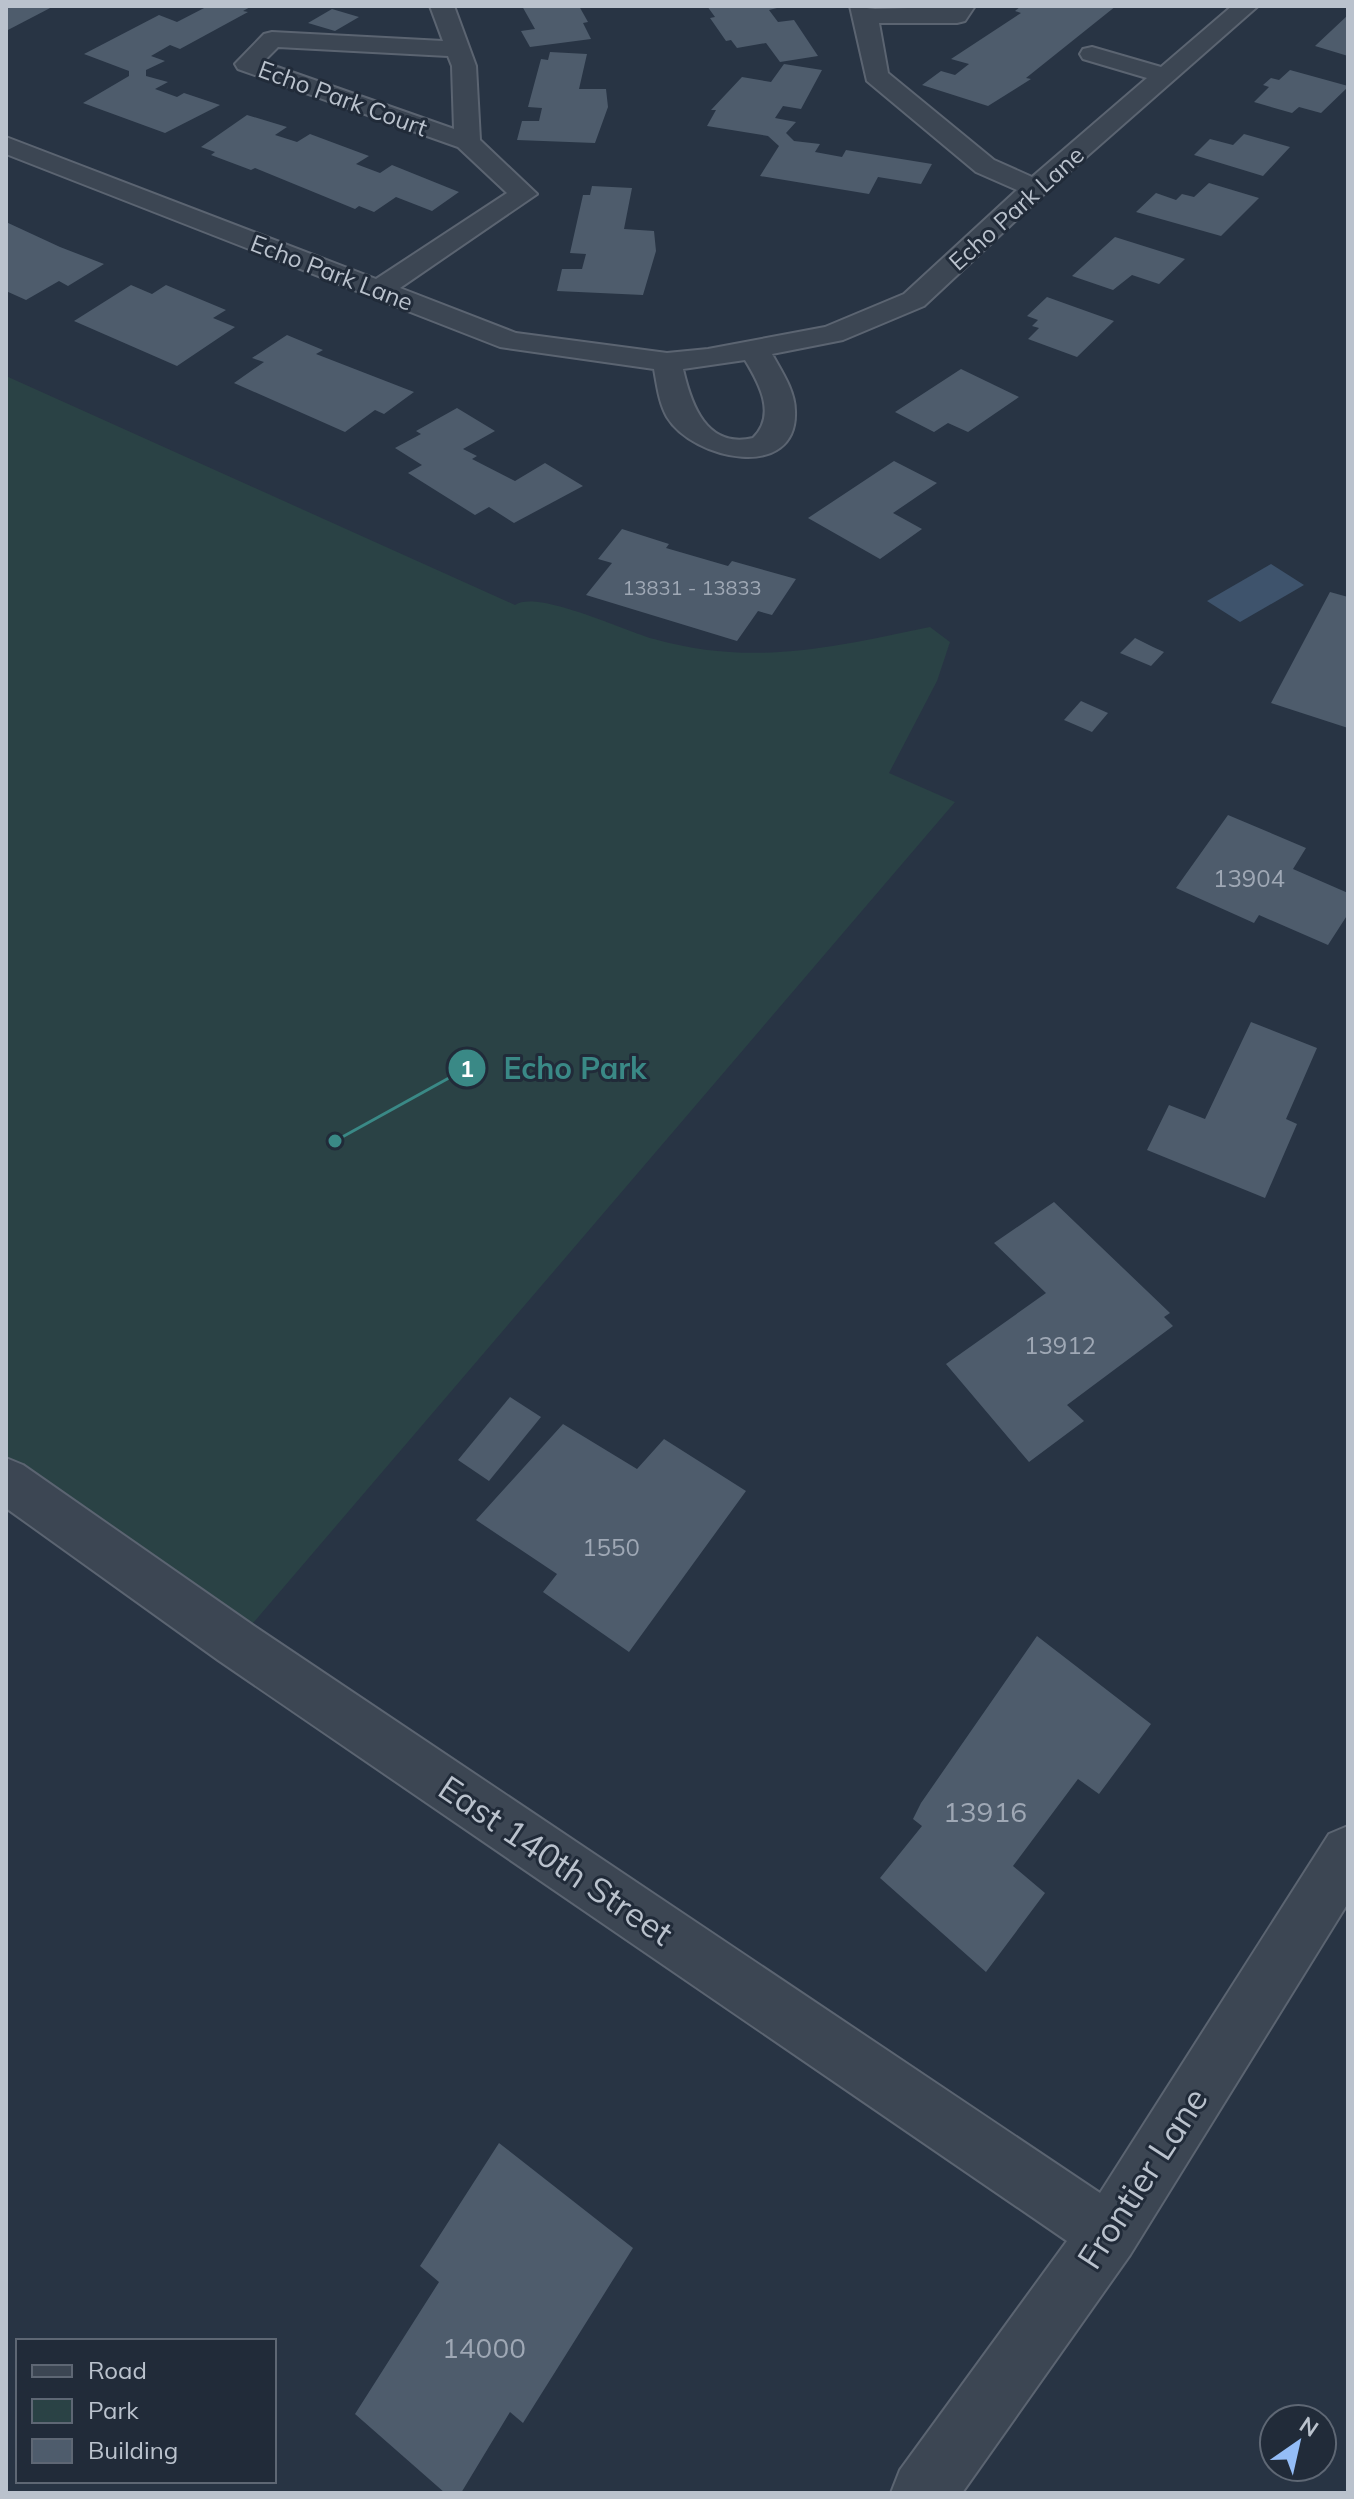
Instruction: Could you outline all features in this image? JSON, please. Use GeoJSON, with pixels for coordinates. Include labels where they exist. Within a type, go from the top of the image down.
{"type":"FeatureCollection","features":[{"type":"Feature","properties":{"kind":"street","name":"Echo Park Court"},"geometry":{"type":"LineString","coordinates":[[442,6],[464,66],[467,142]]}},
{"type":"Feature","properties":{"kind":"street"},"geometry":{"type":"LineString","coordinates":[[963,6],[957,16],[864,11],[876,76],[985,166],[1035,188]]}},
{"type":"Feature","properties":{"kind":"street","name":"Echo Park Lane"},"geometry":{"type":"LineString","coordinates":[[6,145],[510,341],[667,362],[833,334],[914,300],[1035,188],[1246,6]]}},
{"type":"Feature","properties":{"kind":"street","name":"Echo Park Court"},"geometry":{"type":"LineString","coordinates":[[379,290],[524,194],[467,142],[247,64],[272,39],[458,49]]}},
{"type":"Feature","properties":{"kind":"street"},"geometry":{"type":"LineString","coordinates":[[1092,54],[1165,76]]}},
{"type":"Feature","properties":{"kind":"street"},"geometry":{"type":"LineString","coordinates":[[667,362],[683,417],[709,442],[734,450],[756,448],[773,435],[780,420],[780,402],[754,349]]}},
{"type":"Feature","properties":{"kind":"street","name":"East 140th Street"},"geometry":{"type":"LineString","coordinates":[[6,1480],[236,1643],[1109,2234]]}},
{"type":"Feature","properties":{"kind":"street","name":"Frontier Lane"},"geometry":{"type":"LineString","coordinates":[[923,2493],[1109,2234],[1348,1853]]}},
{"type":"Feature","properties":{"kind":"green space"},"geometry":{"type":"Polygon","coordinates":[[[6,376],[515,605],[526,602],[562,607],[654,639],[725,652],[760,653],[827,647],[930,627],[950,642],[937,681],[889,773],[955,802],[236,1643],[6,1480],[6,376]]]}},
{"type":"Feature","properties":{"kind":"water"},"geometry":{"type":"Polygon","coordinates":[[[1271,564],[1304,585],[1240,622],[1207,601],[1271,564]]]}},
{"type":"Feature","properties":{"kind":"building"},"geometry":{"type":"Polygon","coordinates":[[[6,6],[54,6],[6,31],[6,6]]]}},
{"type":"Feature","properties":{"kind":"building"},"geometry":{"type":"Polygon","coordinates":[[[208,6],[252,6],[243,11],[248,12],[180,49],[170,45],[151,56],[165,61],[146,70],[146,76],[168,82],[155,89],[177,97],[184,93],[220,105],[165,133],[83,103],[129,76],[129,71],[84,54],[159,15],[177,22],[208,6]]]}},
{"type":"Feature","properties":{"kind":"building"},"geometry":{"type":"Polygon","coordinates":[[[522,6],[579,6],[588,22],[583,23],[591,39],[530,47],[521,31],[535,29],[522,6]]]}},
{"type":"Feature","properties":{"kind":"building"},"geometry":{"type":"Polygon","coordinates":[[[707,6],[785,6],[769,10],[778,22],[794,20],[818,56],[780,62],[766,43],[737,48],[731,40],[726,41],[710,18],[715,17],[707,6]]]}},
{"type":"Feature","properties":{"kind":"building"},"geometry":{"type":"Polygon","coordinates":[[[1021,6],[1116,6],[1026,78],[1031,79],[988,106],[922,85],[941,71],[955,75],[969,64],[951,59],[1021,13],[1015,11],[1021,6]]]}},
{"type":"Feature","properties":{"kind":"building"},"geometry":{"type":"Polygon","coordinates":[[[332,9],[359,17],[335,31],[308,23],[332,9]]]}},
{"type":"Feature","properties":{"kind":"building"},"geometry":{"type":"Polygon","coordinates":[[[1348,15],[1348,56],[1315,46],[1348,15]]]}},
{"type":"Feature","properties":{"kind":"building"},"geometry":{"type":"Polygon","coordinates":[[[550,52],[587,54],[579,89],[606,89],[608,107],[595,143],[517,140],[522,121],[539,121],[542,108],[528,107],[541,59],[548,60],[550,52]]]}},
{"type":"Feature","properties":{"kind":"building"},"geometry":{"type":"Polygon","coordinates":[[[784,64],[822,70],[801,109],[783,106],[775,118],[796,122],[786,133],[794,141],[820,144],[815,152],[842,157],[846,150],[932,164],[921,184],[878,177],[869,194],[760,176],[779,146],[768,136],[707,126],[716,110],[711,110],[742,77],[771,82],[784,64]]]}},
{"type":"Feature","properties":{"kind":"building"},"geometry":{"type":"Polygon","coordinates":[[[1290,70],[1348,87],[1321,113],[1299,107],[1292,113],[1254,102],[1269,87],[1263,85],[1271,78],[1279,80],[1290,70]]]}},
{"type":"Feature","properties":{"kind":"building"},"geometry":{"type":"Polygon","coordinates":[[[247,115],[287,127],[275,135],[297,142],[310,134],[369,156],[356,164],[380,173],[392,165],[459,192],[432,211],[396,197],[374,212],[359,206],[355,209],[255,168],[251,170],[211,155],[215,152],[201,147],[247,115]]]}},
{"type":"Feature","properties":{"kind":"building"},"geometry":{"type":"Polygon","coordinates":[[[1244,134],[1290,147],[1263,176],[1194,155],[1210,139],[1233,145],[1244,134]]]}},
{"type":"Feature","properties":{"kind":"building"},"geometry":{"type":"Polygon","coordinates":[[[1209,183],[1259,198],[1221,236],[1136,212],[1156,193],[1176,200],[1182,194],[1194,197],[1209,183]]]}},
{"type":"Feature","properties":{"kind":"building"},"geometry":{"type":"Polygon","coordinates":[[[592,186],[632,188],[624,229],[654,231],[656,251],[643,295],[557,291],[562,269],[582,269],[586,254],[570,253],[583,195],[590,195],[592,186]]]}},
{"type":"Feature","properties":{"kind":"building"},"geometry":{"type":"Polygon","coordinates":[[[6,222],[104,264],[68,286],[59,281],[26,300],[6,291],[6,222]]]}},
{"type":"Feature","properties":{"kind":"building"},"geometry":{"type":"Polygon","coordinates":[[[1115,237],[1185,259],[1159,284],[1132,275],[1113,290],[1072,276],[1115,237]]]}},
{"type":"Feature","properties":{"kind":"building"},"geometry":{"type":"Polygon","coordinates":[[[131,285],[152,294],[166,285],[226,310],[213,318],[235,327],[177,366],[74,321],[131,285]]]}},
{"type":"Feature","properties":{"kind":"building"},"geometry":{"type":"Polygon","coordinates":[[[1047,297],[1114,321],[1077,357],[1028,339],[1039,328],[1032,326],[1038,320],[1027,316],[1047,297]]]}},
{"type":"Feature","properties":{"kind":"building"},"geometry":{"type":"Polygon","coordinates":[[[287,335],[323,350],[316,354],[414,392],[384,414],[375,410],[345,432],[234,383],[264,362],[252,358],[287,335]]]}},
{"type":"Feature","properties":{"kind":"building"},"geometry":{"type":"Polygon","coordinates":[[[961,369],[1019,397],[968,432],[948,423],[934,432],[895,412],[961,369]]]}},
{"type":"Feature","properties":{"kind":"building"},"geometry":{"type":"Polygon","coordinates":[[[457,408],[495,431],[463,449],[477,456],[472,459],[515,481],[545,463],[583,486],[514,523],[489,507],[475,515],[408,473],[422,465],[395,448],[421,434],[416,431],[457,408]]]}},
{"type":"Feature","properties":{"kind":"building"},"geometry":{"type":"Polygon","coordinates":[[[894,461],[937,483],[893,513],[922,529],[880,559],[808,518],[894,461]]]}},
{"type":"Feature","properties":{"kind":"building"},"geometry":{"type":"Polygon","coordinates":[[[622,529],[669,544],[666,548],[728,566],[732,561],[796,579],[772,615],[758,611],[737,641],[586,595],[612,563],[598,559],[622,529]]]}},
{"type":"Feature","properties":{"kind":"building"},"geometry":{"type":"Polygon","coordinates":[[[1330,592],[1348,597],[1348,728],[1271,703],[1330,592]]]}},
{"type":"Feature","properties":{"kind":"building"},"geometry":{"type":"Polygon","coordinates":[[[1135,638],[1164,652],[1151,666],[1120,653],[1135,638]]]}},
{"type":"Feature","properties":{"kind":"building"},"geometry":{"type":"Polygon","coordinates":[[[1081,701],[1108,713],[1092,732],[1064,720],[1081,701]]]}},
{"type":"Feature","properties":{"kind":"building"},"geometry":{"type":"Polygon","coordinates":[[[1228,815],[1306,848],[1293,869],[1348,893],[1348,914],[1328,945],[1259,915],[1254,923],[1176,888],[1228,815]]]}},
{"type":"Feature","properties":{"kind":"building"},"geometry":{"type":"Polygon","coordinates":[[[1251,1022],[1317,1048],[1286,1119],[1297,1124],[1265,1198],[1147,1150],[1169,1105],[1205,1119],[1251,1022]]]}},
{"type":"Feature","properties":{"kind":"building"},"geometry":{"type":"Polygon","coordinates":[[[1054,1202],[1170,1313],[1164,1317],[1173,1326],[1067,1405],[1084,1421],[1029,1462],[946,1364],[1046,1293],[994,1243],[1054,1202]]]}},
{"type":"Feature","properties":{"kind":"building"},"geometry":{"type":"Polygon","coordinates":[[[510,1397],[541,1417],[489,1481],[458,1460],[510,1397]]]}},
{"type":"Feature","properties":{"kind":"building"},"geometry":{"type":"Polygon","coordinates":[[[563,1424],[637,1469],[664,1439],[746,1491],[629,1652],[543,1592],[557,1574],[476,1520],[563,1424]]]}},
{"type":"Feature","properties":{"kind":"building"},"geometry":{"type":"Polygon","coordinates":[[[1037,1636],[1151,1724],[1099,1794],[1078,1779],[1013,1866],[1045,1893],[986,1972],[880,1878],[922,1826],[913,1819],[921,1803],[1037,1636]]]}},
{"type":"Feature","properties":{"kind":"building"},"geometry":{"type":"Polygon","coordinates":[[[499,2143],[633,2248],[523,2423],[510,2412],[461,2493],[445,2493],[355,2414],[439,2282],[420,2266],[499,2143]]]}},
{"type":"Feature","properties":{"kind":"place","name":"Echo Park"},"geometry":{"type":"Point","coordinates":[335,1141]}}]}
